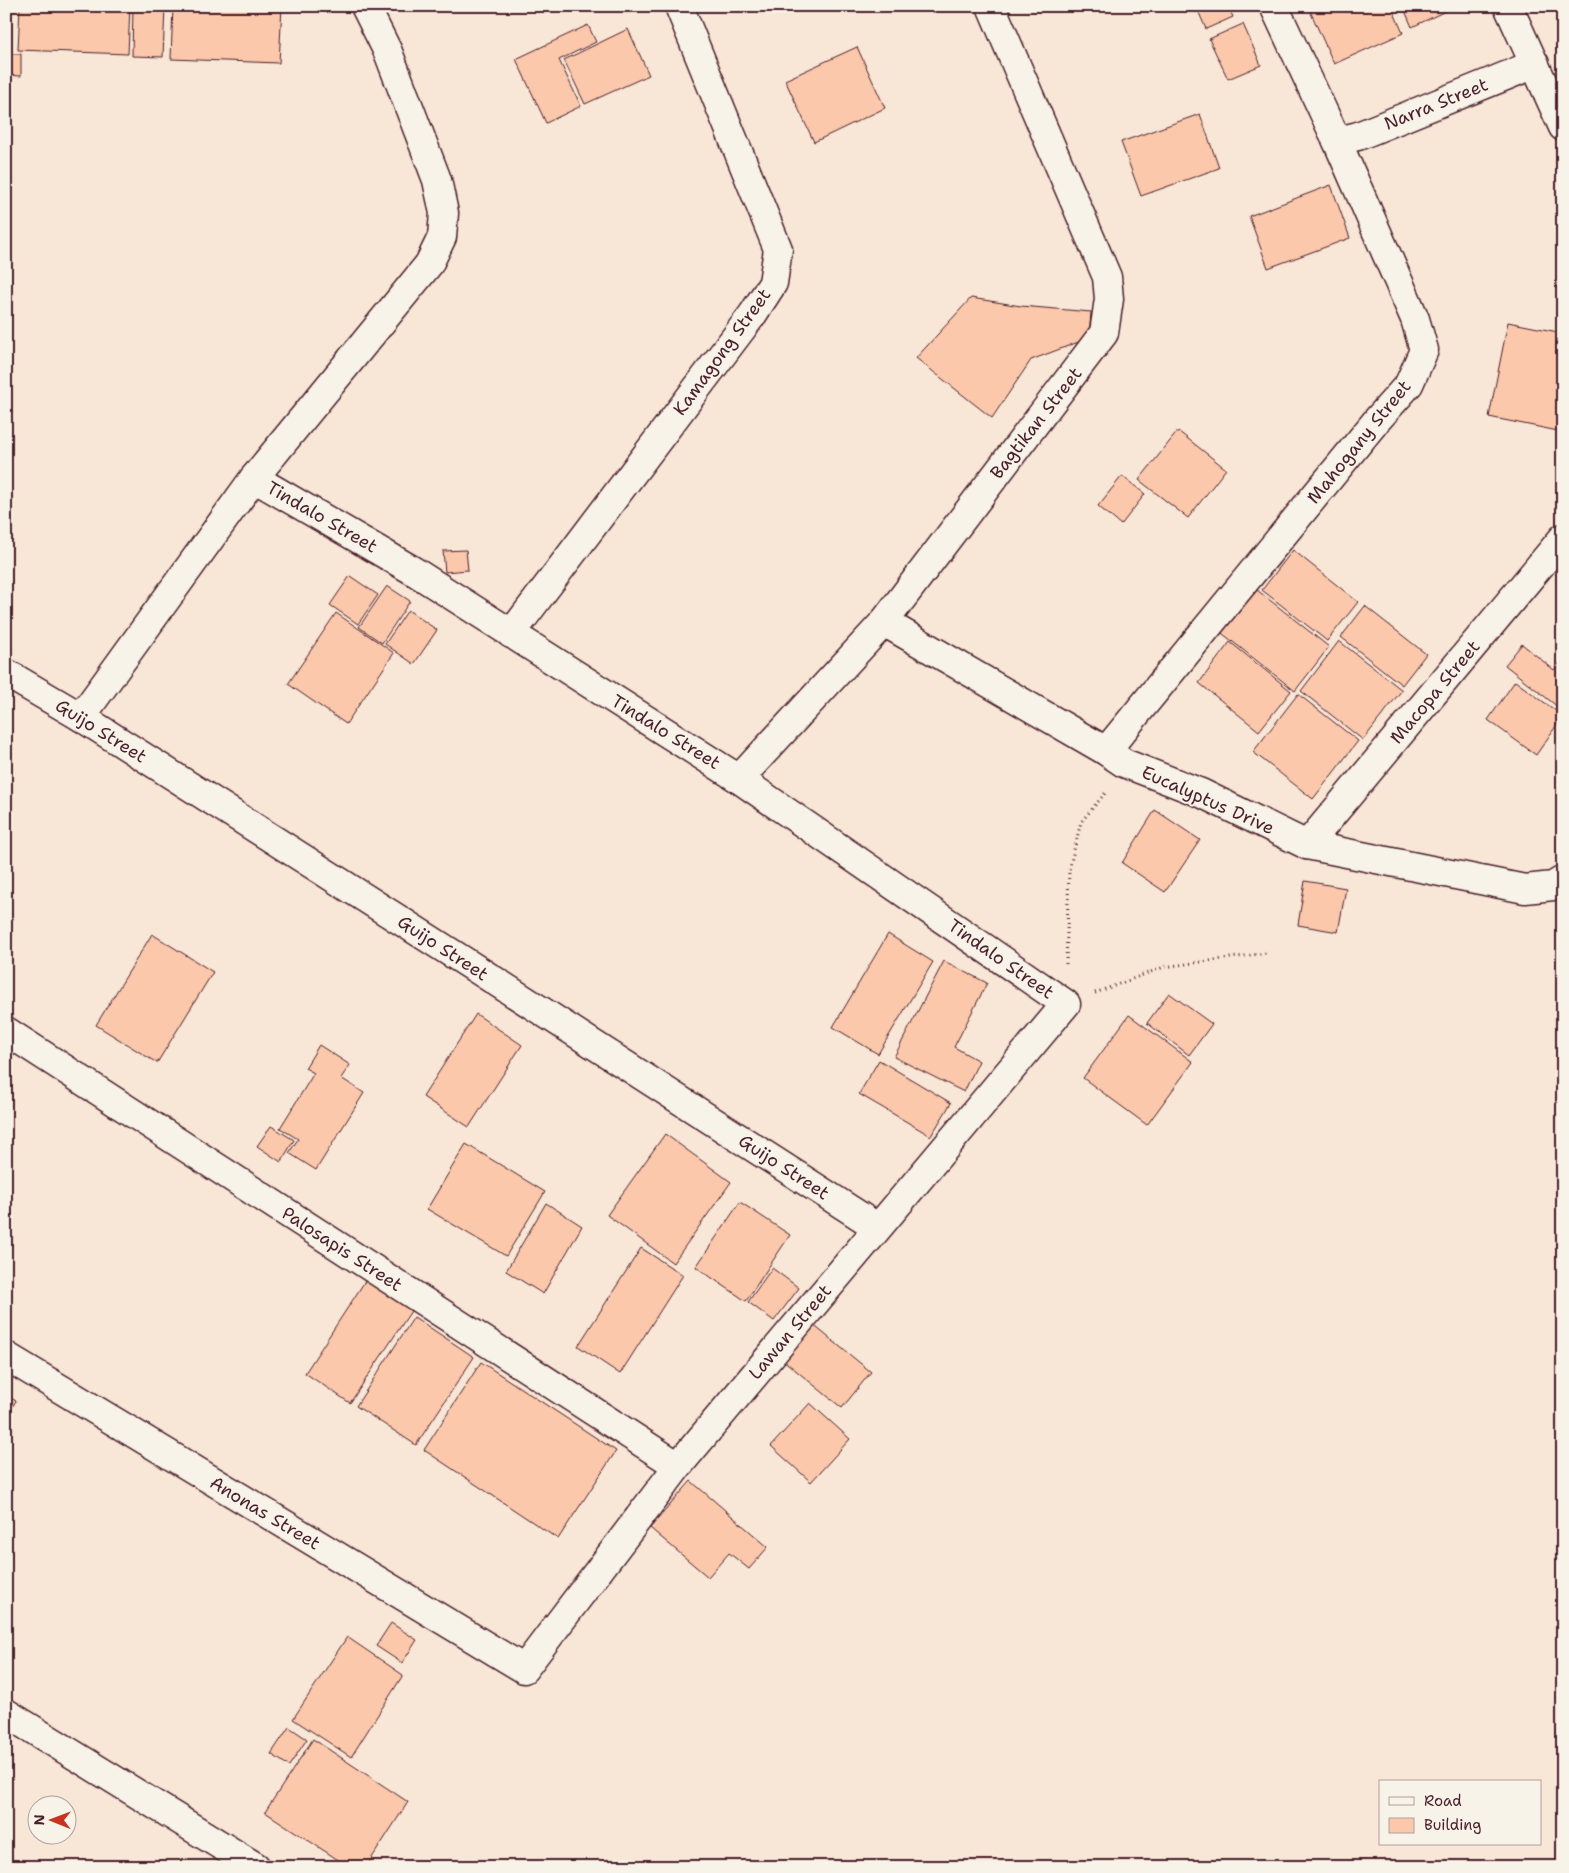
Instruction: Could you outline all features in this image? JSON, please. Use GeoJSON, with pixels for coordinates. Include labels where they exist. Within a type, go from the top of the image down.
{"type":"FeatureCollection","features":[{"type":"Feature","properties":{"kind":"street"},"geometry":{"type":"LineString","coordinates":[[82,717],[254,478],[429,264],[442,237],[444,213],[437,180],[388,52],[365,6]]}},
{"type":"Feature","properties":{"kind":"street","name":"Kamagong Street"},"geometry":{"type":"LineString","coordinates":[[511,634],[748,322],[773,283],[778,249],[678,6]]}},
{"type":"Feature","properties":{"kind":"street","name":"Bagtikan Street"},"geometry":{"type":"LineString","coordinates":[[739,779],[884,622],[1104,333],[1109,300],[1107,278],[991,6]]}},
{"type":"Feature","properties":{"kind":"street","name":"Mahogany Street"},"geometry":{"type":"LineString","coordinates":[[1115,757],[1377,420],[1409,384],[1424,350],[1415,319],[1337,141],[1274,6]]}},
{"type":"Feature","properties":{"kind":"street"},"geometry":{"type":"LineString","coordinates":[[1508,6],[1563,127]]}},
{"type":"Feature","properties":{"kind":"street","name":"Narra Street"},"geometry":{"type":"LineString","coordinates":[[1337,141],[1358,136],[1534,64]]}},
{"type":"Feature","properties":{"kind":"street","name":"Tindalo Street"},"geometry":{"type":"LineString","coordinates":[[254,478],[412,570],[739,779],[1066,1004]]}},
{"type":"Feature","properties":{"kind":"street","name":"Macopa Street"},"geometry":{"type":"LineString","coordinates":[[1307,844],[1563,538]]}},
{"type":"Feature","properties":{"kind":"street","name":"Eucalyptus Drive"},"geometry":{"type":"LineString","coordinates":[[884,622],[1115,757],[1201,793],[1307,844],[1525,889],[1553,886],[1563,880]]}},
{"type":"Feature","properties":{"kind":"street","name":"Guijo Street"},"geometry":{"type":"LineString","coordinates":[[6,674],[82,717],[877,1227]]}},
{"type":"Feature","properties":{"kind":"street","name":"Lawan Street"},"geometry":{"type":"LineString","coordinates":[[524,1669],[678,1466],[1066,1004]]}},
{"type":"Feature","properties":{"kind":"street","name":"Palosapis Street"},"geometry":{"type":"LineString","coordinates":[[6,1031],[678,1466]]}},
{"type":"Feature","properties":{"kind":"street","name":"Anonas Street"},"geometry":{"type":"LineString","coordinates":[[6,1356],[524,1669]]}},
{"type":"Feature","properties":{"kind":"street"},"geometry":{"type":"LineString","coordinates":[[6,1713],[256,1867]]}},
{"type":"Feature","properties":{"kind":"path"},"geometry":{"type":"LineString","coordinates":[[1115,757],[1102,798],[1081,822],[1069,870],[1066,1004],[1164,967],[1267,952]]}},
{"type":"Feature","properties":{"kind":"building"},"geometry":{"type":"Polygon","coordinates":[[[20,6],[130,6],[128,54],[18,50],[20,6]]]}},
{"type":"Feature","properties":{"kind":"building"},"geometry":{"type":"Polygon","coordinates":[[[133,6],[165,6],[163,57],[132,56],[133,6]]]}},
{"type":"Feature","properties":{"kind":"building"},"geometry":{"type":"Polygon","coordinates":[[[173,6],[282,6],[279,63],[171,59],[173,6]]]}},
{"type":"Feature","properties":{"kind":"building"},"geometry":{"type":"Polygon","coordinates":[[[1196,6],[1228,6],[1233,17],[1206,29],[1196,6]]]}},
{"type":"Feature","properties":{"kind":"building"},"geometry":{"type":"Polygon","coordinates":[[[1320,6],[1391,6],[1403,33],[1334,64],[1310,11],[1320,6]]]}},
{"type":"Feature","properties":{"kind":"building"},"geometry":{"type":"Polygon","coordinates":[[[1403,6],[1456,6],[1412,27],[1403,6]]]}},
{"type":"Feature","properties":{"kind":"building"},"geometry":{"type":"Polygon","coordinates":[[[1243,24],[1261,65],[1228,79],[1209,39],[1243,24]]]}},
{"type":"Feature","properties":{"kind":"building"},"geometry":{"type":"Polygon","coordinates":[[[588,25],[596,42],[559,60],[581,106],[546,123],[516,59],[588,25]]]}},
{"type":"Feature","properties":{"kind":"building"},"geometry":{"type":"Polygon","coordinates":[[[628,29],[649,75],[585,104],[564,60],[628,29]]]}},
{"type":"Feature","properties":{"kind":"building"},"geometry":{"type":"Polygon","coordinates":[[[857,47],[885,108],[814,142],[785,80],[857,47]]]}},
{"type":"Feature","properties":{"kind":"building"},"geometry":{"type":"Polygon","coordinates":[[[6,54],[21,54],[21,76],[6,75],[6,54]]]}},
{"type":"Feature","properties":{"kind":"building"},"geometry":{"type":"Polygon","coordinates":[[[1200,114],[1219,168],[1141,196],[1121,142],[1200,114]]]}},
{"type":"Feature","properties":{"kind":"building"},"geometry":{"type":"Polygon","coordinates":[[[1331,185],[1350,238],[1268,268],[1249,216],[1331,185]]]}},
{"type":"Feature","properties":{"kind":"building"},"geometry":{"type":"Polygon","coordinates":[[[971,298],[1021,306],[1091,312],[1089,338],[1031,360],[992,418],[916,358],[971,298]]]}},
{"type":"Feature","properties":{"kind":"building"},"geometry":{"type":"Polygon","coordinates":[[[1508,322],[1563,333],[1563,432],[1489,417],[1508,322]]]}},
{"type":"Feature","properties":{"kind":"building"},"geometry":{"type":"Polygon","coordinates":[[[1178,431],[1226,469],[1188,518],[1139,480],[1178,431]]]}},
{"type":"Feature","properties":{"kind":"building"},"geometry":{"type":"Polygon","coordinates":[[[1122,476],[1145,494],[1121,525],[1098,506],[1122,476]]]}},
{"type":"Feature","properties":{"kind":"building"},"geometry":{"type":"Polygon","coordinates":[[[466,550],[468,570],[445,572],[443,551],[466,550]]]}},
{"type":"Feature","properties":{"kind":"building"},"geometry":{"type":"Polygon","coordinates":[[[1293,550],[1358,602],[1327,641],[1262,590],[1293,550]]]}},
{"type":"Feature","properties":{"kind":"building"},"geometry":{"type":"Polygon","coordinates":[[[350,576],[378,595],[358,624],[330,605],[350,576]]]}},
{"type":"Feature","properties":{"kind":"building"},"geometry":{"type":"Polygon","coordinates":[[[387,586],[410,601],[382,643],[359,627],[387,586]]]}},
{"type":"Feature","properties":{"kind":"building"},"geometry":{"type":"Polygon","coordinates":[[[1252,586],[1329,647],[1295,691],[1218,630],[1252,586]]]}},
{"type":"Feature","properties":{"kind":"building"},"geometry":{"type":"Polygon","coordinates":[[[1365,606],[1426,654],[1402,685],[1341,637],[1365,606]]]}},
{"type":"Feature","properties":{"kind":"building"},"geometry":{"type":"Polygon","coordinates":[[[408,610],[437,630],[414,664],[385,644],[408,610]]]}},
{"type":"Feature","properties":{"kind":"building"},"geometry":{"type":"Polygon","coordinates":[[[336,613],[394,653],[346,724],[288,684],[336,613]]]}},
{"type":"Feature","properties":{"kind":"building"},"geometry":{"type":"Polygon","coordinates":[[[1339,641],[1402,690],[1363,740],[1301,691],[1339,641]]]}},
{"type":"Feature","properties":{"kind":"building"},"geometry":{"type":"Polygon","coordinates":[[[1230,642],[1291,691],[1259,731],[1199,683],[1230,642]]]}},
{"type":"Feature","properties":{"kind":"building"},"geometry":{"type":"Polygon","coordinates":[[[1522,644],[1554,670],[1563,659],[1563,711],[1505,665],[1522,644]]]}},
{"type":"Feature","properties":{"kind":"building"},"geometry":{"type":"Polygon","coordinates":[[[1515,681],[1563,716],[1536,755],[1488,720],[1515,681]]]}},
{"type":"Feature","properties":{"kind":"building"},"geometry":{"type":"Polygon","coordinates":[[[1298,694],[1358,741],[1313,799],[1253,752],[1298,694]]]}},
{"type":"Feature","properties":{"kind":"building"},"geometry":{"type":"Polygon","coordinates":[[[1155,810],[1200,840],[1165,892],[1122,863],[1155,810]]]}},
{"type":"Feature","properties":{"kind":"building"},"geometry":{"type":"Polygon","coordinates":[[[1305,881],[1346,888],[1338,932],[1298,925],[1305,881]]]}},
{"type":"Feature","properties":{"kind":"building"},"geometry":{"type":"Polygon","coordinates":[[[152,934],[213,972],[157,1063],[96,1025],[152,934]]]}},
{"type":"Feature","properties":{"kind":"building"},"geometry":{"type":"Polygon","coordinates":[[[888,934],[933,962],[878,1054],[833,1027],[888,934]]]}},
{"type":"Feature","properties":{"kind":"building"},"geometry":{"type":"Polygon","coordinates":[[[944,961],[987,983],[954,1047],[979,1061],[964,1092],[894,1057],[944,961]]]}},
{"type":"Feature","properties":{"kind":"building"},"geometry":{"type":"Polygon","coordinates":[[[1169,993],[1212,1024],[1189,1055],[1147,1023],[1169,993]]]}},
{"type":"Feature","properties":{"kind":"building"},"geometry":{"type":"Polygon","coordinates":[[[476,1014],[522,1045],[469,1127],[423,1097],[476,1014]]]}},
{"type":"Feature","properties":{"kind":"building"},"geometry":{"type":"Polygon","coordinates":[[[1129,1015],[1193,1062],[1147,1125],[1083,1078],[1129,1015]]]}},
{"type":"Feature","properties":{"kind":"building"},"geometry":{"type":"Polygon","coordinates":[[[319,1045],[350,1065],[341,1078],[364,1093],[316,1170],[289,1153],[298,1139],[280,1128],[314,1073],[305,1068],[319,1045]]]}},
{"type":"Feature","properties":{"kind":"building"},"geometry":{"type":"Polygon","coordinates":[[[879,1060],[951,1103],[931,1136],[859,1094],[879,1060]]]}},
{"type":"Feature","properties":{"kind":"building"},"geometry":{"type":"Polygon","coordinates":[[[271,1126],[294,1140],[281,1162],[257,1146],[271,1126]]]}},
{"type":"Feature","properties":{"kind":"building"},"geometry":{"type":"Polygon","coordinates":[[[665,1134],[731,1182],[673,1263],[607,1215],[665,1134]]]}},
{"type":"Feature","properties":{"kind":"building"},"geometry":{"type":"Polygon","coordinates":[[[466,1144],[545,1192],[506,1256],[427,1209],[466,1144]]]}},
{"type":"Feature","properties":{"kind":"building"},"geometry":{"type":"Polygon","coordinates":[[[740,1202],[790,1235],[746,1301],[696,1267],[740,1202]]]}},
{"type":"Feature","properties":{"kind":"building"},"geometry":{"type":"Polygon","coordinates":[[[546,1203],[582,1226],[543,1294],[506,1271],[546,1203]]]}},
{"type":"Feature","properties":{"kind":"building"},"geometry":{"type":"Polygon","coordinates":[[[641,1248],[683,1275],[620,1374],[578,1346],[641,1248]]]}},
{"type":"Feature","properties":{"kind":"building"},"geometry":{"type":"Polygon","coordinates":[[[772,1268],[799,1288],[774,1321],[748,1302],[772,1268]]]}},
{"type":"Feature","properties":{"kind":"building"},"geometry":{"type":"Polygon","coordinates":[[[369,1275],[415,1305],[350,1403],[305,1373],[369,1275]]]}},
{"type":"Feature","properties":{"kind":"building"},"geometry":{"type":"Polygon","coordinates":[[[414,1317],[474,1357],[416,1445],[356,1406],[414,1317]]]}},
{"type":"Feature","properties":{"kind":"building"},"geometry":{"type":"Polygon","coordinates":[[[806,1319],[871,1372],[842,1408],[777,1355],[806,1319]]]}},
{"type":"Feature","properties":{"kind":"building"},"geometry":{"type":"Polygon","coordinates":[[[481,1362],[616,1451],[558,1539],[424,1450],[481,1362]]]}},
{"type":"Feature","properties":{"kind":"building"},"geometry":{"type":"Polygon","coordinates":[[[6,1395],[16,1401],[6,1416],[6,1395]]]}},
{"type":"Feature","properties":{"kind":"building"},"geometry":{"type":"Polygon","coordinates":[[[810,1403],[850,1439],[811,1482],[771,1446],[810,1403]]]}},
{"type":"Feature","properties":{"kind":"building"},"geometry":{"type":"Polygon","coordinates":[[[691,1481],[768,1547],[749,1569],[729,1553],[708,1577],[650,1528],[691,1481]]]}},
{"type":"Feature","properties":{"kind":"building"},"geometry":{"type":"Polygon","coordinates":[[[391,1623],[417,1640],[402,1663],[376,1646],[391,1623]]]}},
{"type":"Feature","properties":{"kind":"building"},"geometry":{"type":"Polygon","coordinates":[[[347,1637],[403,1675],[351,1757],[293,1719],[347,1637]]]}},
{"type":"Feature","properties":{"kind":"building"},"geometry":{"type":"Polygon","coordinates":[[[289,1727],[307,1739],[289,1766],[271,1754],[289,1727]]]}},
{"type":"Feature","properties":{"kind":"building"},"geometry":{"type":"Polygon","coordinates":[[[313,1739],[408,1802],[366,1867],[349,1867],[265,1812],[313,1739]]]}}]}
